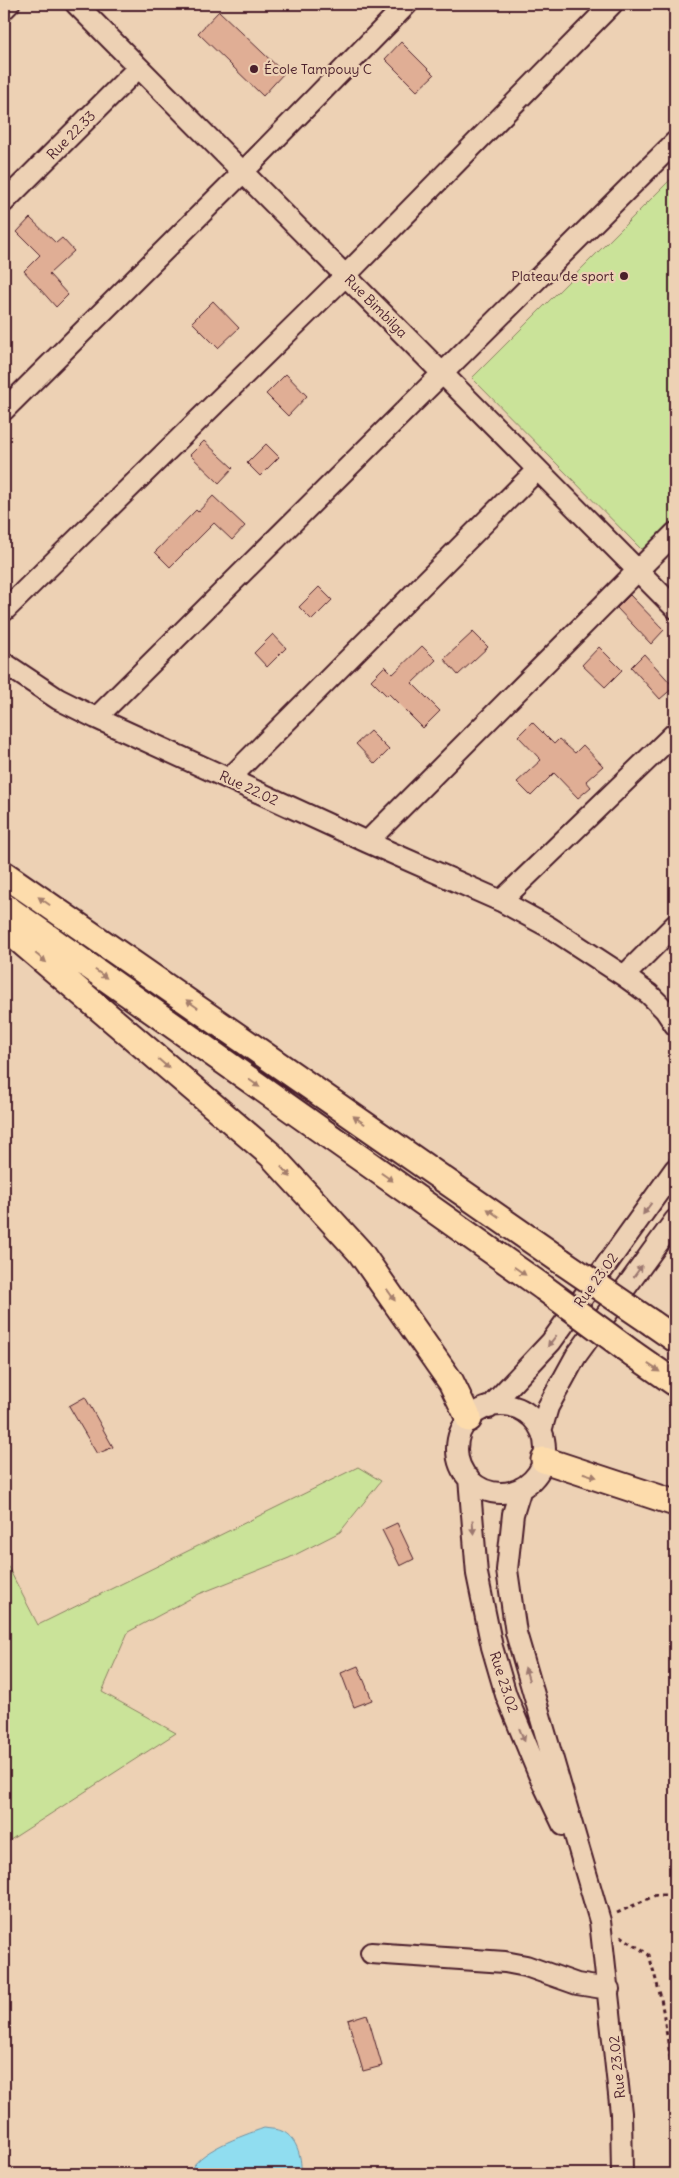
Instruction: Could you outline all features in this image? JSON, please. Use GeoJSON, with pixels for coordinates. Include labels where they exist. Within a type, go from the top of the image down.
{"type":"FeatureCollection","features":[{"type":"Feature","properties":{"kind":"main road"},"geometry":{"type":"LineString","coordinates":[[4,874],[675,1339]]}},
{"type":"Feature","properties":{"kind":"main road"},"geometry":{"type":"LineString","coordinates":[[4,906],[675,1382]]}},
{"type":"Feature","properties":{"kind":"main road"},"geometry":{"type":"LineString","coordinates":[[4,927],[271,1155],[360,1252],[451,1382],[479,1414]]}},
{"type":"Feature","properties":{"kind":"main road"},"geometry":{"type":"LineString","coordinates":[[544,1460],[675,1503]]}},
{"type":"Feature","properties":{"kind":"street"},"geometry":{"type":"LineString","coordinates":[[4,9],[9,4]]}},
{"type":"Feature","properties":{"kind":"street","name":"Rue Bimbilga"},"geometry":{"type":"LineString","coordinates":[[76,4],[675,608]]}},
{"type":"Feature","properties":{"kind":"street"},"geometry":{"type":"LineString","coordinates":[[4,410],[243,172],[407,4]]}},
{"type":"Feature","properties":{"kind":"street"},"geometry":{"type":"LineString","coordinates":[[4,611],[345,276],[612,4]]}},
{"type":"Feature","properties":{"kind":"street","name":"Rue 22.33"},"geometry":{"type":"LineString","coordinates":[[4,202],[138,68]]}},
{"type":"Feature","properties":{"kind":"street"},"geometry":{"type":"LineString","coordinates":[[96,718],[675,142]]}},
{"type":"Feature","properties":{"kind":"street"},"geometry":{"type":"LineString","coordinates":[[229,779],[537,470]]}},
{"type":"Feature","properties":{"kind":"street"},"geometry":{"type":"LineString","coordinates":[[367,842],[675,533]]}},
{"type":"Feature","properties":{"kind":"street","name":"Rue 22.02"},"geometry":{"type":"LineString","coordinates":[[4,663],[58,699],[96,718],[501,901]]}},
{"type":"Feature","properties":{"kind":"street"},"geometry":{"type":"LineString","coordinates":[[672,1017],[649,994],[624,976],[549,927],[501,901],[675,733]]}},
{"type":"Feature","properties":{"kind":"street"},"geometry":{"type":"LineString","coordinates":[[624,976],[675,925]]}},
{"type":"Feature","properties":{"kind":"street","name":"Rue 23.02"},"geometry":{"type":"LineString","coordinates":[[585,1872],[539,1775],[506,1695],[492,1647],[477,1574],[469,1478],[464,1472],[459,1459],[458,1445],[461,1431],[551,1342],[675,1169]]}},
{"type":"Feature","properties":{"kind":"street","name":"Rue 23.02"},"geometry":{"type":"LineString","coordinates":[[544,1460],[545,1446],[541,1432],[548,1407],[576,1356],[675,1220]]}},
{"type":"Feature","properties":{"kind":"street"},"geometry":{"type":"LineString","coordinates":[[479,1414],[508,1406],[522,1410],[533,1419],[541,1432]]}},
{"type":"Feature","properties":{"kind":"street"},"geometry":{"type":"LineString","coordinates":[[469,1478],[486,1490],[500,1493],[514,1491],[528,1485],[538,1474],[544,1460]]}},
{"type":"Feature","properties":{"kind":"street","name":"Rue 23.02"},"geometry":{"type":"LineString","coordinates":[[521,1488],[513,1514],[507,1570],[516,1633],[600,1921],[609,1989],[621,2113],[622,2174]]}},
{"type":"Feature","properties":{"kind":"street"},"geometry":{"type":"LineString","coordinates":[[371,1953],[505,1962],[526,1966],[577,1984],[609,1989]]}},
{"type":"Feature","properties":{"kind":"path"},"geometry":{"type":"LineString","coordinates":[[600,1921],[656,1895],[675,1895]]}},
{"type":"Feature","properties":{"kind":"path"},"geometry":{"type":"LineString","coordinates":[[600,1921],[649,1955],[661,1998],[675,2088]]}},
{"type":"Feature","properties":{"kind":"green space","name":"Plateau de sport"},"geometry":{"type":"Polygon","coordinates":[[[675,175],[675,519],[643,551],[472,378],[675,175]]]}},
{"type":"Feature","properties":{"kind":"green space"},"geometry":{"type":"Polygon","coordinates":[[[358,1467],[381,1481],[340,1532],[289,1558],[199,1594],[128,1632],[102,1692],[176,1733],[4,1844],[4,1559],[38,1625],[358,1467]]]}},
{"type":"Feature","properties":{"kind":"water"},"geometry":{"type":"Polygon","coordinates":[[[264,2128],[282,2131],[289,2135],[296,2145],[300,2156],[301,2174],[189,2174],[193,2166],[210,2151],[264,2128]]]}},
{"type":"Feature","properties":{"kind":"building"},"geometry":{"type":"Polygon","coordinates":[[[219,11],[284,73],[263,96],[198,33],[219,11]]]}},
{"type":"Feature","properties":{"kind":"building"},"geometry":{"type":"Polygon","coordinates":[[[401,42],[434,75],[417,91],[385,59],[401,42]]]}},
{"type":"Feature","properties":{"kind":"building"},"geometry":{"type":"Polygon","coordinates":[[[30,218],[56,243],[62,238],[74,251],[49,274],[68,295],[56,307],[24,271],[40,255],[17,232],[30,218]]]}},
{"type":"Feature","properties":{"kind":"building"},"geometry":{"type":"Polygon","coordinates":[[[213,301],[239,328],[218,348],[192,322],[213,301]]]}},
{"type":"Feature","properties":{"kind":"building"},"geometry":{"type":"Polygon","coordinates":[[[286,374],[307,396],[288,416],[266,394],[286,374]]]}},
{"type":"Feature","properties":{"kind":"building"},"geometry":{"type":"Polygon","coordinates":[[[204,441],[233,468],[219,483],[190,455],[204,441]]]}},
{"type":"Feature","properties":{"kind":"building"},"geometry":{"type":"Polygon","coordinates":[[[266,444],[279,457],[260,476],[247,463],[266,444]]]}},
{"type":"Feature","properties":{"kind":"building"},"geometry":{"type":"Polygon","coordinates":[[[213,496],[245,526],[232,540],[214,523],[170,567],[155,552],[196,510],[198,512],[213,496]]]}},
{"type":"Feature","properties":{"kind":"building"},"geometry":{"type":"Polygon","coordinates":[[[319,587],[332,600],[312,620],[299,607],[319,587]]]}},
{"type":"Feature","properties":{"kind":"building"},"geometry":{"type":"Polygon","coordinates":[[[630,595],[664,630],[651,644],[617,608],[630,595]]]}},
{"type":"Feature","properties":{"kind":"building"},"geometry":{"type":"Polygon","coordinates":[[[473,632],[488,647],[458,675],[444,659],[473,632]]]}},
{"type":"Feature","properties":{"kind":"building"},"geometry":{"type":"Polygon","coordinates":[[[273,634],[286,648],[267,667],[254,653],[273,634]]]}},
{"type":"Feature","properties":{"kind":"building"},"geometry":{"type":"Polygon","coordinates":[[[422,646],[436,660],[412,683],[440,711],[423,728],[389,694],[387,696],[371,680],[385,666],[393,674],[422,646]]]}},
{"type":"Feature","properties":{"kind":"building"},"geometry":{"type":"Polygon","coordinates":[[[599,647],[622,670],[605,687],[582,665],[599,647]]]}},
{"type":"Feature","properties":{"kind":"building"},"geometry":{"type":"Polygon","coordinates":[[[644,654],[674,687],[660,699],[631,667],[644,654]]]}},
{"type":"Feature","properties":{"kind":"building"},"geometry":{"type":"Polygon","coordinates":[[[532,722],[554,744],[559,739],[575,753],[583,745],[603,766],[586,781],[591,787],[578,798],[554,773],[531,796],[517,782],[541,760],[518,736],[532,722]]]}},
{"type":"Feature","properties":{"kind":"building"},"geometry":{"type":"Polygon","coordinates":[[[370,731],[389,750],[375,764],[356,744],[370,731]]]}},
{"type":"Feature","properties":{"kind":"building"},"geometry":{"type":"Polygon","coordinates":[[[85,1397],[113,1447],[97,1454],[69,1406],[85,1397]]]}},
{"type":"Feature","properties":{"kind":"building"},"geometry":{"type":"Polygon","coordinates":[[[397,1523],[414,1559],[400,1566],[382,1530],[397,1523]]]}},
{"type":"Feature","properties":{"kind":"building"},"geometry":{"type":"Polygon","coordinates":[[[358,1666],[372,1700],[354,1707],[341,1673],[358,1666]]]}},
{"type":"Feature","properties":{"kind":"building"},"geometry":{"type":"Polygon","coordinates":[[[367,2014],[382,2066],[363,2071],[348,2020],[367,2014]]]}},
{"type":"Feature","properties":{"kind":"place","name":"École Tampouy C"},"geometry":{"type":"Point","coordinates":[254,69]}},
{"type":"Feature","properties":{"kind":"place","name":"Plateau de sport"},"geometry":{"type":"Point","coordinates":[624,276]}}]}
